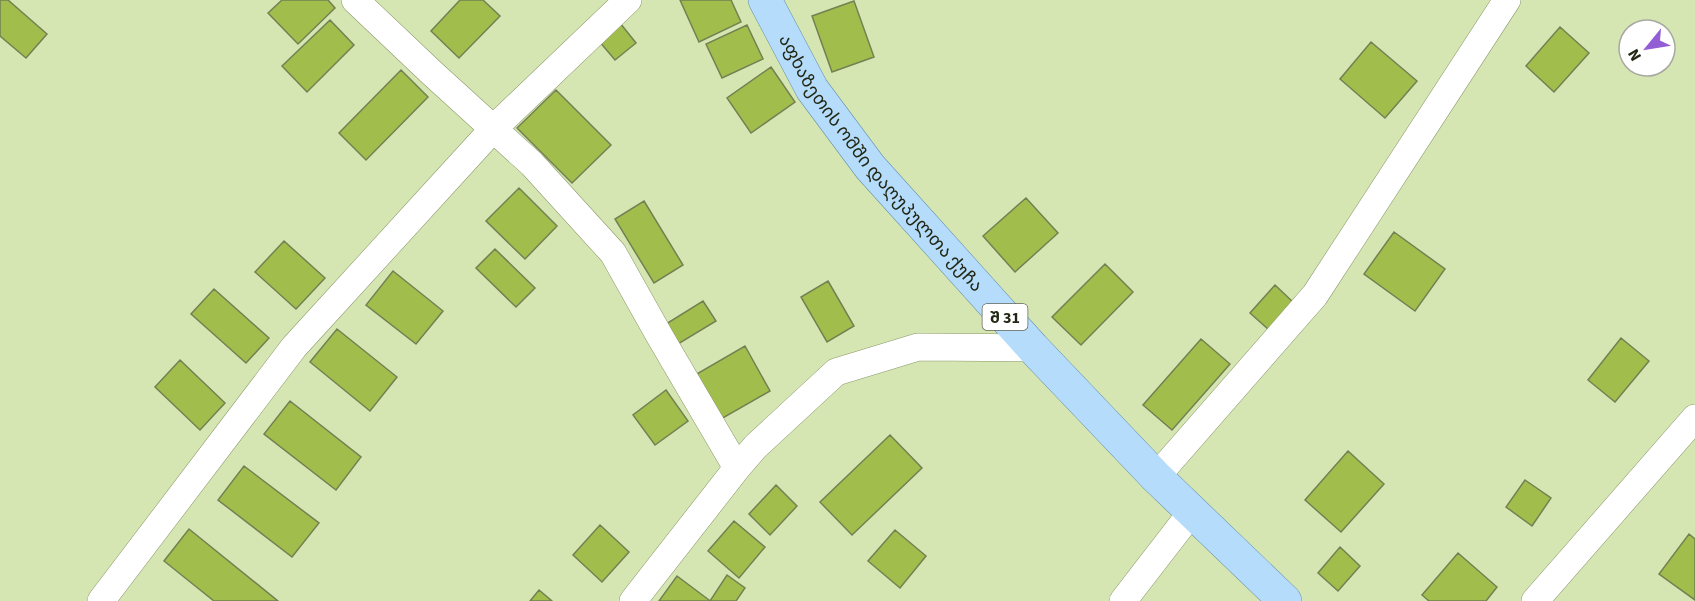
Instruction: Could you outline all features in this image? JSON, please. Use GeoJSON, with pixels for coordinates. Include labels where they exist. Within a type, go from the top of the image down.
{"type":"FeatureCollection","features":[{"type":"Feature","properties":{"kind":"main road","name":"აფხაზეთის ომში დაღუპულთა ქუჩა"},"geometry":{"type":"LineString","coordinates":[[765,0],[812,89],[870,167],[1033,348],[1155,477],[1285,601]]}},
{"type":"Feature","properties":{"kind":"street"},"geometry":{"type":"LineString","coordinates":[[355,0],[532,164],[613,253],[737,468]]}},
{"type":"Feature","properties":{"kind":"street"},"geometry":{"type":"LineString","coordinates":[[101,601],[294,347],[494,128],[628,0]]}},
{"type":"Feature","properties":{"kind":"street"},"geometry":{"type":"LineString","coordinates":[[1155,477],[1315,295],[1508,0]]}},
{"type":"Feature","properties":{"kind":"street"},"geometry":{"type":"LineString","coordinates":[[633,601],[755,447],[836,372],[918,347],[1033,348]]}},
{"type":"Feature","properties":{"kind":"street"},"geometry":{"type":"LineString","coordinates":[[1535,601],[1695,418]]}},
{"type":"Feature","properties":{"kind":"street"},"geometry":{"type":"LineString","coordinates":[[1123,601],[1191,513]]}},
{"type":"Feature","properties":{"kind":"building"},"geometry":{"type":"Polygon","coordinates":[[[0,0],[8,0],[47,34],[26,58],[0,36],[0,0]]]}},
{"type":"Feature","properties":{"kind":"building"},"geometry":{"type":"Polygon","coordinates":[[[282,0],[328,0],[335,8],[298,44],[268,13],[282,0]]]}},
{"type":"Feature","properties":{"kind":"building"},"geometry":{"type":"Polygon","coordinates":[[[460,0],[483,0],[500,16],[459,58],[431,31],[460,0]]]}},
{"type":"Feature","properties":{"kind":"building"},"geometry":{"type":"Polygon","coordinates":[[[680,0],[731,0],[741,22],[699,42],[680,0]]]}},
{"type":"Feature","properties":{"kind":"building"},"geometry":{"type":"Polygon","coordinates":[[[854,1],[874,57],[832,72],[812,16],[854,1]]]}},
{"type":"Feature","properties":{"kind":"building"},"geometry":{"type":"Polygon","coordinates":[[[330,20],[354,45],[307,92],[282,66],[330,20]]]}},
{"type":"Feature","properties":{"kind":"building"},"geometry":{"type":"Polygon","coordinates":[[[620,23],[636,43],[615,60],[599,41],[620,23]]]}},
{"type":"Feature","properties":{"kind":"building"},"geometry":{"type":"Polygon","coordinates":[[[747,25],[763,59],[722,78],[706,44],[747,25]]]}},
{"type":"Feature","properties":{"kind":"building"},"geometry":{"type":"Polygon","coordinates":[[[1560,27],[1589,53],[1554,92],[1526,66],[1560,27]]]}},
{"type":"Feature","properties":{"kind":"building"},"geometry":{"type":"Polygon","coordinates":[[[1371,42],[1417,81],[1385,118],[1340,79],[1371,42]]]}},
{"type":"Feature","properties":{"kind":"building"},"geometry":{"type":"Polygon","coordinates":[[[771,67],[795,102],[751,133],[727,98],[771,67]]]}},
{"type":"Feature","properties":{"kind":"building"},"geometry":{"type":"Polygon","coordinates":[[[401,70],[428,97],[366,160],[339,133],[401,70]]]}},
{"type":"Feature","properties":{"kind":"building"},"geometry":{"type":"Polygon","coordinates":[[[556,90],[611,145],[572,183],[517,128],[556,90]]]}},
{"type":"Feature","properties":{"kind":"building"},"geometry":{"type":"Polygon","coordinates":[[[519,188],[557,226],[525,259],[486,221],[519,188]]]}},
{"type":"Feature","properties":{"kind":"building"},"geometry":{"type":"Polygon","coordinates":[[[1026,198],[1058,233],[1015,272],[983,236],[1026,198]]]}},
{"type":"Feature","properties":{"kind":"building"},"geometry":{"type":"Polygon","coordinates":[[[644,201],[683,265],[654,283],[615,219],[644,201]]]}},
{"type":"Feature","properties":{"kind":"building"},"geometry":{"type":"Polygon","coordinates":[[[1394,232],[1445,269],[1415,311],[1364,274],[1394,232]]]}},
{"type":"Feature","properties":{"kind":"building"},"geometry":{"type":"Polygon","coordinates":[[[284,241],[325,278],[296,309],[255,272],[284,241]]]}},
{"type":"Feature","properties":{"kind":"building"},"geometry":{"type":"Polygon","coordinates":[[[495,249],[535,288],[516,307],[476,268],[495,249]]]}},
{"type":"Feature","properties":{"kind":"building"},"geometry":{"type":"Polygon","coordinates":[[[1105,264],[1133,292],[1081,345],[1052,317],[1105,264]]]}},
{"type":"Feature","properties":{"kind":"building"},"geometry":{"type":"Polygon","coordinates":[[[393,271],[443,311],[416,344],[366,305],[393,271]]]}},
{"type":"Feature","properties":{"kind":"building"},"geometry":{"type":"Polygon","coordinates":[[[828,281],[854,326],[827,342],[801,297],[828,281]]]}},
{"type":"Feature","properties":{"kind":"building"},"geometry":{"type":"Polygon","coordinates":[[[1275,285],[1294,303],[1269,330],[1250,313],[1275,285]]]}},
{"type":"Feature","properties":{"kind":"building"},"geometry":{"type":"Polygon","coordinates":[[[214,289],[269,338],[246,363],[191,314],[214,289]]]}},
{"type":"Feature","properties":{"kind":"building"},"geometry":{"type":"Polygon","coordinates":[[[703,301],[716,321],[678,344],[666,324],[703,301]]]}},
{"type":"Feature","properties":{"kind":"building"},"geometry":{"type":"Polygon","coordinates":[[[337,329],[397,377],[370,411],[310,362],[337,329]]]}},
{"type":"Feature","properties":{"kind":"building"},"geometry":{"type":"Polygon","coordinates":[[[1621,338],[1649,361],[1615,402],[1588,380],[1621,338]]]}},
{"type":"Feature","properties":{"kind":"building"},"geometry":{"type":"Polygon","coordinates":[[[1201,339],[1230,364],[1172,430],[1143,405],[1201,339]]]}},
{"type":"Feature","properties":{"kind":"building"},"geometry":{"type":"Polygon","coordinates":[[[745,346],[770,391],[721,419],[695,375],[745,346]]]}},
{"type":"Feature","properties":{"kind":"building"},"geometry":{"type":"Polygon","coordinates":[[[180,360],[225,403],[200,430],[155,387],[180,360]]]}},
{"type":"Feature","properties":{"kind":"building"},"geometry":{"type":"Polygon","coordinates":[[[666,390],[688,421],[655,445],[633,415],[666,390]]]}},
{"type":"Feature","properties":{"kind":"building"},"geometry":{"type":"Polygon","coordinates":[[[290,401],[361,457],[336,490],[264,434],[290,401]]]}},
{"type":"Feature","properties":{"kind":"building"},"geometry":{"type":"Polygon","coordinates":[[[890,435],[922,468],[852,535],[820,502],[890,435]]]}},
{"type":"Feature","properties":{"kind":"building"},"geometry":{"type":"Polygon","coordinates":[[[1348,451],[1384,484],[1341,532],[1305,500],[1348,451]]]}},
{"type":"Feature","properties":{"kind":"building"},"geometry":{"type":"Polygon","coordinates":[[[244,466],[319,523],[292,557],[218,500],[244,466]]]}},
{"type":"Feature","properties":{"kind":"building"},"geometry":{"type":"Polygon","coordinates":[[[1525,480],[1551,498],[1532,526],[1506,507],[1525,480]]]}},
{"type":"Feature","properties":{"kind":"building"},"geometry":{"type":"Polygon","coordinates":[[[776,485],[797,506],[770,535],[749,514],[776,485]]]}},
{"type":"Feature","properties":{"kind":"building"},"geometry":{"type":"Polygon","coordinates":[[[734,521],[765,547],[739,578],[708,551],[734,521]]]}},
{"type":"Feature","properties":{"kind":"building"},"geometry":{"type":"Polygon","coordinates":[[[600,525],[629,552],[602,582],[573,555],[600,525]]]}},
{"type":"Feature","properties":{"kind":"building"},"geometry":{"type":"Polygon","coordinates":[[[189,529],[278,601],[214,601],[164,561],[189,529]]]}},
{"type":"Feature","properties":{"kind":"building"},"geometry":{"type":"Polygon","coordinates":[[[895,530],[926,556],[900,588],[868,561],[895,530]]]}},
{"type":"Feature","properties":{"kind":"building"},"geometry":{"type":"Polygon","coordinates":[[[1689,534],[1695,539],[1695,600],[1659,574],[1689,534]]]}},
{"type":"Feature","properties":{"kind":"building"},"geometry":{"type":"Polygon","coordinates":[[[1340,547],[1360,566],[1338,591],[1318,573],[1340,547]]]}},
{"type":"Feature","properties":{"kind":"building"},"geometry":{"type":"Polygon","coordinates":[[[1458,553],[1497,587],[1486,601],[1429,601],[1422,595],[1458,553]]]}},
{"type":"Feature","properties":{"kind":"building"},"geometry":{"type":"Polygon","coordinates":[[[727,575],[745,588],[736,601],[710,601],[727,575]]]}},
{"type":"Feature","properties":{"kind":"building"},"geometry":{"type":"Polygon","coordinates":[[[677,576],[709,600],[710,601],[659,601],[677,576]]]}},
{"type":"Feature","properties":{"kind":"building"},"geometry":{"type":"Polygon","coordinates":[[[539,590],[552,601],[530,601],[539,590]]]}}]}
